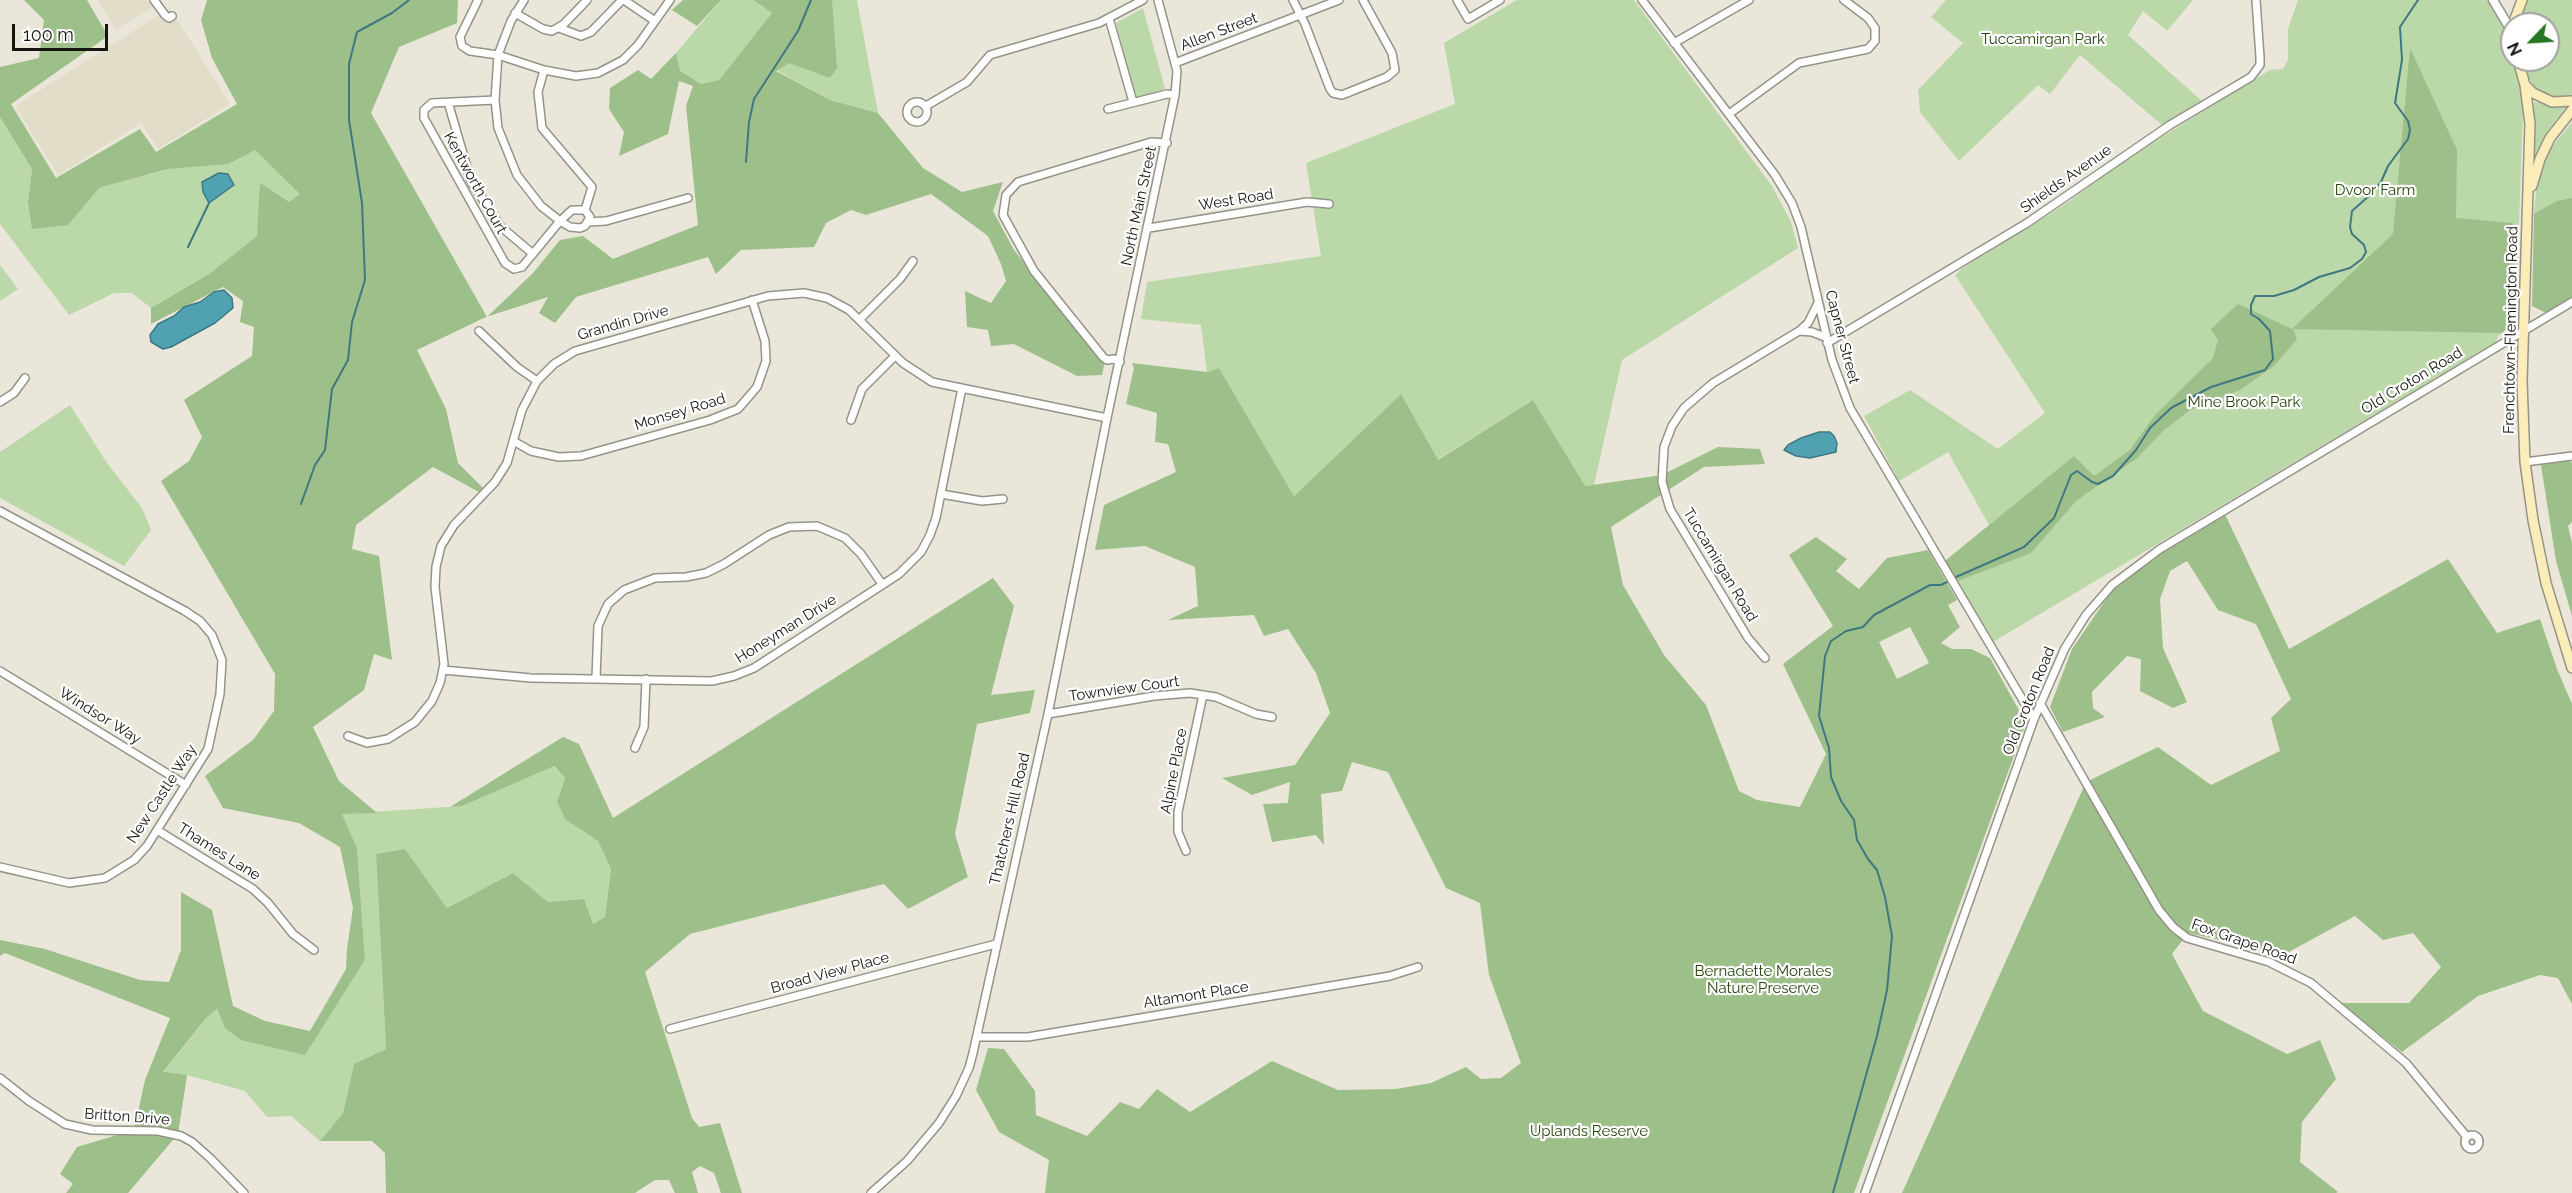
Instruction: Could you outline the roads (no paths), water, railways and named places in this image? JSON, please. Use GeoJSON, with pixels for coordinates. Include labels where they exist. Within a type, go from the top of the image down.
{"type":"FeatureCollection","features":[{"type":"Feature","properties":{"kind":"main road","name":"Frenchtown-Flemington Road"},"geometry":{"type":"LineString","coordinates":[[2521,72],[2529,117],[2522,399],[2525,462],[2533,520],[2546,583],[2572,668]]}},
{"type":"Feature","properties":{"kind":"main road"},"geometry":{"type":"LineString","coordinates":[[2525,85],[2533,93],[2552,102],[2572,100]]}},
{"type":"Feature","properties":{"kind":"main road","name":"Frenchtown-Flemington Road"},"geometry":{"type":"LineString","coordinates":[[2528,203],[2540,159],[2550,138],[2572,110]]}},
{"type":"Feature","properties":{"kind":"street"},"geometry":{"type":"LineString","coordinates":[[154,0],[165,15],[169,18],[172,16]]}},
{"type":"Feature","properties":{"kind":"street"},"geometry":{"type":"LineString","coordinates":[[478,0],[460,37],[462,46],[470,51],[498,55],[544,70],[576,76],[605,71],[629,55],[670,0]]}},
{"type":"Feature","properties":{"kind":"street"},"geometry":{"type":"LineString","coordinates":[[524,0],[506,32],[498,55],[495,100],[498,128],[517,175],[541,206],[570,227],[580,228],[588,222],[606,221],[688,198]]}},
{"type":"Feature","properties":{"kind":"street"},"geometry":{"type":"LineString","coordinates":[[515,13],[543,29],[552,30],[559,28],[587,0]]}},
{"type":"Feature","properties":{"kind":"street"},"geometry":{"type":"LineString","coordinates":[[559,28],[581,36],[591,32],[623,0],[655,21]]}},
{"type":"Feature","properties":{"kind":"street"},"geometry":{"type":"LineString","coordinates":[[926,106],[967,82],[990,55],[1109,18],[1143,0]]}},
{"type":"Feature","properties":{"kind":"street"},"geometry":{"type":"LineString","coordinates":[[1293,0],[1327,84],[1333,93],[1342,95],[1387,77],[1395,70],[1392,52],[1363,0]]}},
{"type":"Feature","properties":{"kind":"street","name":"Allen Street"},"geometry":{"type":"LineString","coordinates":[[1175,63],[1339,0]]}},
{"type":"Feature","properties":{"kind":"street"},"geometry":{"type":"LineString","coordinates":[[1456,0],[1467,19],[1500,0]]}},
{"type":"Feature","properties":{"kind":"street","name":"Capner Street"},"geometry":{"type":"LineString","coordinates":[[1642,0],[1775,175],[1792,202],[1801,227],[1836,376],[1850,408],[2034,719]]}},
{"type":"Feature","properties":{"kind":"street"},"geometry":{"type":"LineString","coordinates":[[1674,42],[1749,0]]}},
{"type":"Feature","properties":{"kind":"street"},"geometry":{"type":"LineString","coordinates":[[1729,114],[1799,63],[1868,49],[1875,41],[1875,28],[1868,18],[1844,0]]}},
{"type":"Feature","properties":{"kind":"street","name":"Shields Avenue"},"geometry":{"type":"LineString","coordinates":[[1826,340],[2026,223],[2152,136],[2251,77],[2259,65],[2260,57],[2256,0]]}},
{"type":"Feature","properties":{"kind":"street","name":"North Main Street"},"geometry":{"type":"LineString","coordinates":[[1107,418],[1149,228],[1175,95],[1175,63],[1161,1]]}},
{"type":"Feature","properties":{"kind":"street"},"geometry":{"type":"LineString","coordinates":[[1109,18],[1133,102]]}},
{"type":"Feature","properties":{"kind":"street"},"geometry":{"type":"LineString","coordinates":[[544,70],[538,92],[542,128],[591,187],[585,210]]}},
{"type":"Feature","properties":{"kind":"street"},"geometry":{"type":"LineString","coordinates":[[1108,109],[1167,94],[1175,95]]}},
{"type":"Feature","properties":{"kind":"street","name":"Kentworth Court"},"geometry":{"type":"LineString","coordinates":[[495,100],[438,101],[424,110],[427,124],[508,267],[518,269],[560,221]]}},
{"type":"Feature","properties":{"kind":"street"},"geometry":{"type":"LineString","coordinates":[[448,102],[471,181],[500,226],[533,254]]}},
{"type":"Feature","properties":{"kind":"street"},"geometry":{"type":"LineString","coordinates":[[1120,362],[1103,357],[1034,271],[1003,215],[1006,195],[1018,182],[1151,142],[1167,142]]}},
{"type":"Feature","properties":{"kind":"street","name":"West Road"},"geometry":{"type":"LineString","coordinates":[[1149,228],[1307,202],[1329,204]]}},
{"type":"Feature","properties":{"kind":"street"},"geometry":{"type":"LineString","coordinates":[[560,221],[572,210],[585,210]]}},
{"type":"Feature","properties":{"kind":"street"},"geometry":{"type":"LineString","coordinates":[[585,210],[590,217],[588,222]]}},
{"type":"Feature","properties":{"kind":"street"},"geometry":{"type":"LineString","coordinates":[[860,319],[900,279],[913,261]]}},
{"type":"Feature","properties":{"kind":"street","name":"Grandin Drive"},"geometry":{"type":"LineString","coordinates":[[348,736],[376,743],[388,739],[408,728],[421,717],[432,701],[443,670],[443,645],[435,587],[438,557],[454,525],[502,473],[515,442],[522,410],[537,381],[554,364],[575,351],[780,293],[816,295],[838,303],[860,319],[895,356],[932,382],[1107,418]]}},
{"type":"Feature","properties":{"kind":"street","name":"Monsey Road"},"geometry":{"type":"LineString","coordinates":[[515,442],[531,451],[559,457],[580,456],[710,420],[738,408],[757,387],[766,361],[765,341],[752,300]]}},
{"type":"Feature","properties":{"kind":"street","name":"Old Croton Road"},"geometry":{"type":"LineString","coordinates":[[1865,1193],[2034,719],[2060,657],[2075,631],[2106,592],[2135,566],[2193,528],[2572,302]]}},
{"type":"Feature","properties":{"kind":"street","name":"Tuccamirgan Road"},"geometry":{"type":"LineString","coordinates":[[1765,658],[1748,638],[1675,519],[1664,491],[1662,462],[1664,447],[1672,426],[1691,401],[1713,383],[1799,331],[1808,323],[1818,303]]}},
{"type":"Feature","properties":{"kind":"street"},"geometry":{"type":"LineString","coordinates":[[479,331],[510,362],[537,381]]}},
{"type":"Feature","properties":{"kind":"street"},"geometry":{"type":"LineString","coordinates":[[1799,331],[1812,332],[1826,340]]}},
{"type":"Feature","properties":{"kind":"street"},"geometry":{"type":"LineString","coordinates":[[850,420],[862,389],[895,356]]}},
{"type":"Feature","properties":{"kind":"street"},"geometry":{"type":"LineString","coordinates":[[0,402],[14,393],[25,378]]}},
{"type":"Feature","properties":{"kind":"street","name":"Honeyman Drive"},"geometry":{"type":"LineString","coordinates":[[443,670],[502,677],[712,681],[754,668],[908,567],[921,552],[933,526],[941,494],[962,388]]}},
{"type":"Feature","properties":{"kind":"street","name":"Thatchers Hill Road"},"geometry":{"type":"LineString","coordinates":[[871,1193],[907,1161],[949,1109],[969,1068],[1048,714],[1107,418]]}},
{"type":"Feature","properties":{"kind":"street"},"geometry":{"type":"LineString","coordinates":[[2525,462],[2572,456]]}},
{"type":"Feature","properties":{"kind":"street"},"geometry":{"type":"LineString","coordinates":[[941,494],[982,501],[1003,499]]}},
{"type":"Feature","properties":{"kind":"street","name":"New Castle Way"},"geometry":{"type":"LineString","coordinates":[[0,511],[185,610],[200,621],[212,635],[222,660],[220,694],[208,748],[147,846],[134,860],[105,878],[69,883],[0,867]]}},
{"type":"Feature","properties":{"kind":"street"},"geometry":{"type":"LineString","coordinates":[[596,678],[598,626],[609,604],[624,590],[655,578],[686,577],[706,573],[769,535],[789,527],[817,526],[845,538],[861,554],[882,584]]}},
{"type":"Feature","properties":{"kind":"street","name":"Windsor Way"},"geometry":{"type":"LineString","coordinates":[[0,671],[186,785]]}},
{"type":"Feature","properties":{"kind":"street"},"geometry":{"type":"LineString","coordinates":[[635,748],[644,727],[646,679]]}},
{"type":"Feature","properties":{"kind":"street","name":"Townview Court"},"geometry":{"type":"LineString","coordinates":[[1048,714],[1167,694],[1203,695],[1228,701],[1256,714],[1272,717]]}},
{"type":"Feature","properties":{"kind":"street","name":"Alpine Place"},"geometry":{"type":"LineString","coordinates":[[1186,851],[1178,832],[1178,812],[1203,695]]}},
{"type":"Feature","properties":{"kind":"street","name":"Fox Grape Road"},"geometry":{"type":"LineString","coordinates":[[2040,703],[2159,910],[2173,927],[2187,938],[2269,962],[2312,983],[2406,1063],[2467,1137]]}},
{"type":"Feature","properties":{"kind":"street","name":"Thames Lane"},"geometry":{"type":"LineString","coordinates":[[157,830],[253,889],[268,903],[292,934],[314,950]]}},
{"type":"Feature","properties":{"kind":"street","name":"Broad View Place"},"geometry":{"type":"LineString","coordinates":[[670,1029],[996,944]]}},
{"type":"Feature","properties":{"kind":"street","name":"Altamont Place"},"geometry":{"type":"LineString","coordinates":[[976,1037],[1029,1037],[1390,976],[1418,967]]}},
{"type":"Feature","properties":{"kind":"street","name":"Britton Drive"},"geometry":{"type":"LineString","coordinates":[[0,1078],[28,1101],[65,1124],[92,1130],[158,1131],[182,1136],[201,1150],[244,1193]]}},
{"type":"Feature","properties":{"kind":"water"},"geometry":{"type":"Polygon","coordinates":[[[219,173],[228,174],[234,185],[209,203],[203,192],[202,182],[219,173]]]}},
{"type":"Feature","properties":{"kind":"water"},"geometry":{"type":"Polygon","coordinates":[[[224,290],[232,298],[233,308],[215,323],[171,347],[163,349],[151,342],[150,335],[158,324],[174,316],[184,307],[200,302],[214,292],[224,290]]]}},
{"type":"Feature","properties":{"kind":"water"},"geometry":{"type":"Polygon","coordinates":[[[1819,432],[1830,432],[1834,436],[1837,443],[1836,452],[1810,458],[1796,456],[1784,450],[1801,438],[1819,432]]]}},
{"type":"Feature","properties":{"kind":"waterway"},"geometry":{"type":"LineString","coordinates":[[301,504],[315,465],[325,450],[332,389],[348,360],[352,322],[365,280],[362,203],[349,120],[349,64],[357,32],[392,13],[409,0]]}},
{"type":"Feature","properties":{"kind":"waterway"},"geometry":{"type":"LineString","coordinates":[[746,162],[749,122],[754,99],[798,31],[811,0]]}},
{"type":"Feature","properties":{"kind":"waterway"},"geometry":{"type":"LineString","coordinates":[[1956,577],[2024,547],[2054,518],[2071,475],[2077,471],[2098,484],[2113,476],[2136,450],[2150,428],[2171,408],[2211,387],[2265,370],[2273,359],[2270,331],[2251,314],[2251,305],[2255,296],[2274,296],[2294,290],[2319,277],[2350,268],[2362,259],[2366,252],[2364,245],[2352,234],[2350,227],[2352,211],[2381,182],[2388,166],[2408,139],[2410,130],[2408,121],[2395,103],[2402,60],[2400,27],[2418,0]]}},
{"type":"Feature","properties":{"kind":"waterway"},"geometry":{"type":"LineString","coordinates":[[188,247],[209,203]]}},
{"type":"Feature","properties":{"kind":"waterway"},"geometry":{"type":"LineString","coordinates":[[1833,1193],[1877,1036],[1887,990],[1892,936],[1885,897],[1877,870],[1857,840],[1854,820],[1841,801],[1831,777],[1829,748],[1819,716],[1825,656],[1831,641],[1846,631],[1863,627],[1874,615],[1930,585],[1941,585],[1947,582]]}},
{"type":"Feature","properties":{"kind":"park label","name":"Tuccamirgan Park"},"geometry":{"type":"Point","coordinates":[2043,39]}},
{"type":"Feature","properties":{"kind":"park label","name":"Dvoor Farm"},"geometry":{"type":"Point","coordinates":[2375,190]}},
{"type":"Feature","properties":{"kind":"park label","name":"Mine Brook Park"},"geometry":{"type":"Point","coordinates":[2244,402]}},
{"type":"Feature","properties":{"kind":"park label","name":"Bernadette Morales Nature Preserve"},"geometry":{"type":"Point","coordinates":[1763,980]}},
{"type":"Feature","properties":{"kind":"park label","name":"Uplands Reserve"},"geometry":{"type":"Point","coordinates":[1589,1131]}}]}
